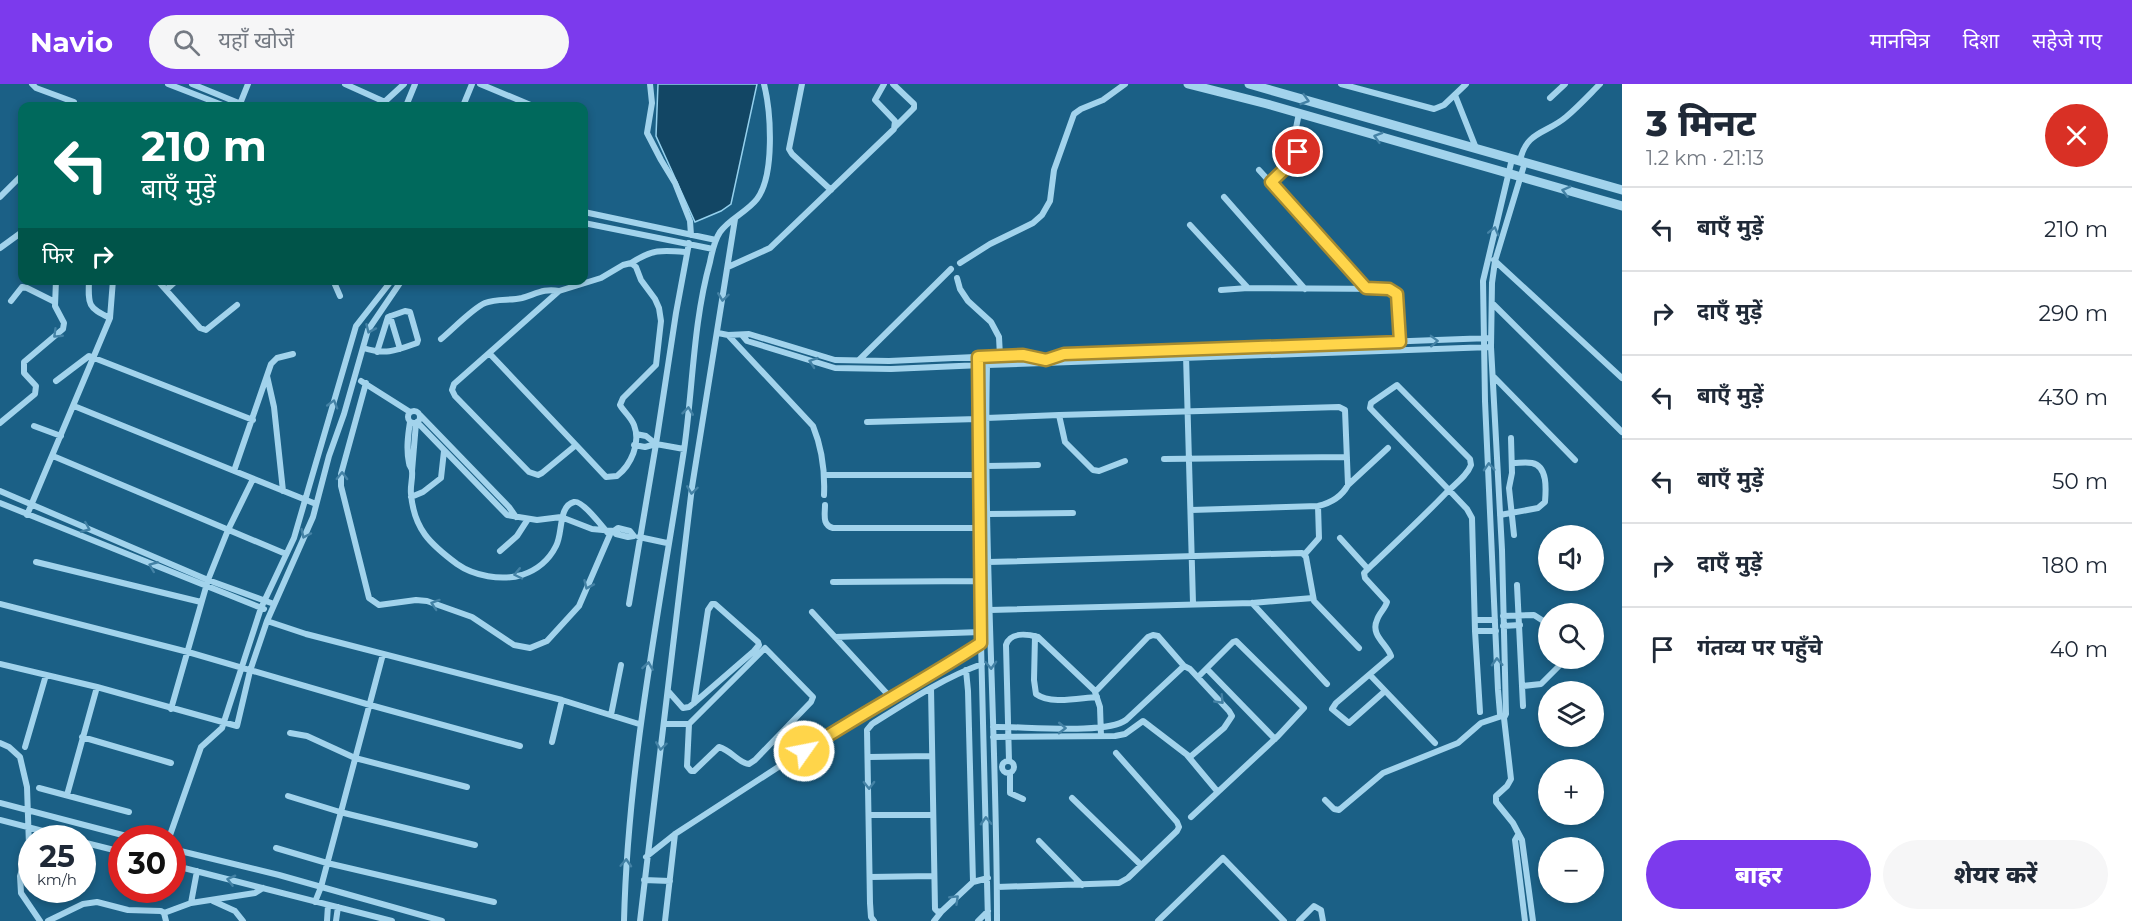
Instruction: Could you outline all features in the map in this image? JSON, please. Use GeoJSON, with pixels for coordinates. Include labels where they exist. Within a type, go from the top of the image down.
{"type":"FeatureCollection","features":[{"type":"Feature","properties":{"kind":"street"},"geometry":{"type":"LineString","coordinates":[[32,84],[36,88],[74,102]]}},
{"type":"Feature","properties":{"kind":"street"},"geometry":{"type":"LineString","coordinates":[[168,84],[215,102]]}},
{"type":"Feature","properties":{"kind":"street"},"geometry":{"type":"LineString","coordinates":[[192,84],[236,102]]}},
{"type":"Feature","properties":{"kind":"street"},"geometry":{"type":"LineString","coordinates":[[244,102],[248,84]]}},
{"type":"Feature","properties":{"kind":"street"},"geometry":{"type":"LineString","coordinates":[[345,84],[360,87],[380,102]]}},
{"type":"Feature","properties":{"kind":"street"},"geometry":{"type":"LineString","coordinates":[[387,102],[404,84]]}},
{"type":"Feature","properties":{"kind":"street"},"geometry":{"type":"LineString","coordinates":[[408,102],[415,84]]}},
{"type":"Feature","properties":{"kind":"street"},"geometry":{"type":"LineString","coordinates":[[465,102],[472,84]]}},
{"type":"Feature","properties":{"kind":"street"},"geometry":{"type":"LineString","coordinates":[[480,84],[523,102]]}},
{"type":"Feature","properties":{"kind":"street"},"geometry":{"type":"LineString","coordinates":[[650,84],[652,103],[647,133],[660,160],[675,183],[690,221],[691,235]]}},
{"type":"Feature","properties":{"kind":"street"},"geometry":{"type":"LineString","coordinates":[[624,921],[630,803],[639,724],[684,449],[705,278],[716,240],[721,231],[744,213],[759,197],[766,178],[769,129],[764,84]]}},
{"type":"Feature","properties":{"kind":"street"},"geometry":{"type":"LineString","coordinates":[[802,84],[790,152],[831,190]]}},
{"type":"Feature","properties":{"kind":"street"},"geometry":{"type":"LineString","coordinates":[[884,84],[875,100],[895,121],[894,129]]}},
{"type":"Feature","properties":{"kind":"street"},"geometry":{"type":"LineString","coordinates":[[728,267],[770,248],[914,108],[914,104],[893,84]]}},
{"type":"Feature","properties":{"kind":"street"},"geometry":{"type":"LineString","coordinates":[[960,263],[990,244],[1039,219],[1050,201],[1054,170],[1074,114],[1103,100],[1125,84]]}},
{"type":"Feature","properties":{"kind":"street"},"geometry":{"type":"LineString","coordinates":[[1188,84],[1299,113],[1622,207]]}},
{"type":"Feature","properties":{"kind":"street"},"geometry":{"type":"LineString","coordinates":[[1249,84],[1622,190]]}},
{"type":"Feature","properties":{"kind":"street"},"geometry":{"type":"LineString","coordinates":[[1341,84],[1434,109],[1442,106],[1466,84]]}},
{"type":"Feature","properties":{"kind":"street"},"geometry":{"type":"LineString","coordinates":[[1550,98],[1565,84]]}},
{"type":"Feature","properties":{"kind":"street"},"geometry":{"type":"LineString","coordinates":[[1487,339],[1495,261],[1519,178],[1519,160],[1522,150],[1533,135],[1564,119],[1600,84]]}},
{"type":"Feature","properties":{"kind":"street"},"geometry":{"type":"LineString","coordinates":[[1455,95],[1476,148]]}},
{"type":"Feature","properties":{"kind":"street"},"geometry":{"type":"LineString","coordinates":[[1271,182],[1297,157],[1295,133],[1299,113]]}},
{"type":"Feature","properties":{"kind":"street"},"geometry":{"type":"LineString","coordinates":[[1519,160],[1508,175],[1483,277],[1487,339],[1491,550],[1499,702],[1511,779],[1496,796],[1496,802],[1513,823],[1522,840],[1533,921]]}},
{"type":"Feature","properties":{"kind":"street"},"geometry":{"type":"LineString","coordinates":[[1259,170],[1366,288]]}},
{"type":"Feature","properties":{"kind":"street"},"geometry":{"type":"LineString","coordinates":[[0,197],[18,179]]}},
{"type":"Feature","properties":{"kind":"street"},"geometry":{"type":"LineString","coordinates":[[1224,197],[1305,289]]}},
{"type":"Feature","properties":{"kind":"street"},"geometry":{"type":"LineString","coordinates":[[588,213],[716,240]]}},
{"type":"Feature","properties":{"kind":"street"},"geometry":{"type":"LineString","coordinates":[[640,921],[692,487],[735,219]]}},
{"type":"Feature","properties":{"kind":"street"},"geometry":{"type":"LineString","coordinates":[[588,224],[713,249]]}},
{"type":"Feature","properties":{"kind":"street"},"geometry":{"type":"LineString","coordinates":[[1190,225],[1248,288]]}},
{"type":"Feature","properties":{"kind":"street"},"geometry":{"type":"LineString","coordinates":[[0,248],[18,235]]}},
{"type":"Feature","properties":{"kind":"street"},"geometry":{"type":"LineString","coordinates":[[629,604],[637,536],[656,444],[689,243]]}},
{"type":"Feature","properties":{"kind":"street"},"geometry":{"type":"LineString","coordinates":[[588,282],[601,278],[649,252],[659,250],[686,252]]}},
{"type":"Feature","properties":{"kind":"street"},"geometry":{"type":"LineString","coordinates":[[1488,255],[1622,378]]}},
{"type":"Feature","properties":{"kind":"street"},"geometry":{"type":"LineString","coordinates":[[490,354],[606,477],[623,471],[631,462],[636,434],[631,419],[620,405],[623,398],[656,365],[661,321],[655,299],[641,280],[636,267],[631,263]]}},
{"type":"Feature","properties":{"kind":"street"},"geometry":{"type":"LineString","coordinates":[[859,360],[951,269]]}},
{"type":"Feature","properties":{"kind":"street"},"geometry":{"type":"LineString","coordinates":[[957,278],[960,289],[968,301],[991,322],[999,337],[1000,356]]}},
{"type":"Feature","properties":{"kind":"street"},"geometry":{"type":"LineString","coordinates":[[0,423],[35,394],[36,386],[24,373],[22,367],[24,362],[63,329],[64,322],[57,312],[55,302],[56,285]]}},
{"type":"Feature","properties":{"kind":"street"},"geometry":{"type":"LineString","coordinates":[[89,285],[90,305],[94,310],[110,318]]}},
{"type":"Feature","properties":{"kind":"street"},"geometry":{"type":"LineString","coordinates":[[27,515],[110,318],[113,285]]}},
{"type":"Feature","properties":{"kind":"street"},"geometry":{"type":"LineString","coordinates":[[161,285],[200,328],[206,330],[237,304]]}},
{"type":"Feature","properties":{"kind":"street"},"geometry":{"type":"LineString","coordinates":[[166,290],[172,285]]}},
{"type":"Feature","properties":{"kind":"street"},"geometry":{"type":"LineString","coordinates":[[335,285],[340,296]]}},
{"type":"Feature","properties":{"kind":"street"},"geometry":{"type":"LineString","coordinates":[[173,825],[201,747],[222,728],[261,608],[286,554],[306,501],[357,326],[389,285]]}},
{"type":"Feature","properties":{"kind":"street"},"geometry":{"type":"LineString","coordinates":[[0,664],[97,687],[237,726],[250,671],[270,612],[313,517],[329,456],[372,322],[400,285]]}},
{"type":"Feature","properties":{"kind":"street"},"geometry":{"type":"LineString","coordinates":[[576,445],[538,475],[529,472],[455,396],[452,390],[454,384],[559,291],[578,285]]}},
{"type":"Feature","properties":{"kind":"street"},"geometry":{"type":"LineString","coordinates":[[11,300],[22,287],[55,302]]}},
{"type":"Feature","properties":{"kind":"street"},"geometry":{"type":"LineString","coordinates":[[441,339],[484,303],[498,299],[510,300],[524,297],[547,288],[559,291]]}},
{"type":"Feature","properties":{"kind":"street"},"geometry":{"type":"LineString","coordinates":[[1221,290],[1248,288],[1389,289],[1397,294],[1401,350]]}},
{"type":"Feature","properties":{"kind":"street"},"geometry":{"type":"LineString","coordinates":[[1492,303],[1622,432]]}},
{"type":"Feature","properties":{"kind":"street"},"geometry":{"type":"LineString","coordinates":[[363,348],[386,353],[417,343],[410,312],[405,311],[390,316]]}},
{"type":"Feature","properties":{"kind":"street"},"geometry":{"type":"LineString","coordinates":[[377,352],[390,316]]}},
{"type":"Feature","properties":{"kind":"street"},"geometry":{"type":"LineString","coordinates":[[390,316],[400,349]]}},
{"type":"Feature","properties":{"kind":"street"},"geometry":{"type":"LineString","coordinates":[[718,333],[749,334],[835,360],[1023,355],[1050,361],[1064,354],[1487,339]]}},
{"type":"Feature","properties":{"kind":"street"},"geometry":{"type":"LineString","coordinates":[[728,335],[808,420],[819,440],[825,475],[824,495]]}},
{"type":"Feature","properties":{"kind":"street"},"geometry":{"type":"LineString","coordinates":[[741,335],[747,341],[835,368],[891,369],[1050,361],[1146,360],[1487,347]]}},
{"type":"Feature","properties":{"kind":"street"},"geometry":{"type":"LineString","coordinates":[[1325,800],[1339,810],[1379,775],[1458,743],[1481,723],[1503,717],[1506,714],[1502,550],[1494,376],[1487,347]]}},
{"type":"Feature","properties":{"kind":"street"},"geometry":{"type":"LineString","coordinates":[[1186,349],[1193,603]]}},
{"type":"Feature","properties":{"kind":"street"},"geometry":{"type":"LineString","coordinates":[[1144,352],[1146,360]]}},
{"type":"Feature","properties":{"kind":"street"},"geometry":{"type":"LineString","coordinates":[[234,471],[271,364],[277,358],[293,354]]}},
{"type":"Feature","properties":{"kind":"street"},"geometry":{"type":"LineString","coordinates":[[56,381],[89,356],[253,420]]}},
{"type":"Feature","properties":{"kind":"street"},"geometry":{"type":"LineString","coordinates":[[978,357],[978,475],[988,921]]}},
{"type":"Feature","properties":{"kind":"street"},"geometry":{"type":"LineString","coordinates":[[987,357],[986,466],[997,921]]}},
{"type":"Feature","properties":{"kind":"street"},"geometry":{"type":"LineString","coordinates":[[267,375],[274,407],[282,491]]}},
{"type":"Feature","properties":{"kind":"street"},"geometry":{"type":"LineString","coordinates":[[1494,376],[1575,460]]}},
{"type":"Feature","properties":{"kind":"street"},"geometry":{"type":"LineString","coordinates":[[611,531],[579,606],[547,641],[530,648],[514,645],[472,617],[427,601],[416,600],[379,605],[373,603],[369,598],[341,486],[341,474],[364,382],[410,412],[416,411],[416,421],[407,444],[412,471],[411,497],[418,523],[433,546],[465,570],[490,577],[521,575],[540,566],[557,546],[562,527],[561,518],[568,505],[577,502],[616,534],[667,543]]}},
{"type":"Feature","properties":{"kind":"street"},"geometry":{"type":"LineString","coordinates":[[1385,692],[1349,723],[1332,710],[1336,703],[1391,655],[1378,637],[1376,625],[1378,617],[1388,604],[1364,575],[1368,568],[1449,490],[1470,468],[1470,459],[1403,389],[1395,385],[1371,403],[1370,410],[1449,490],[1467,509],[1473,524],[1474,620],[1480,712]]}},
{"type":"Feature","properties":{"kind":"street"},"geometry":{"type":"LineString","coordinates":[[74,406],[316,504]]}},
{"type":"Feature","properties":{"kind":"street"},"geometry":{"type":"LineString","coordinates":[[986,418],[1342,407],[1345,411],[1348,485]]}},
{"type":"Feature","properties":{"kind":"street"},"geometry":{"type":"LineString","coordinates":[[410,412],[408,416],[509,507],[517,518]]}},
{"type":"Feature","properties":{"kind":"street"},"geometry":{"type":"LineString","coordinates":[[1059,415],[1065,442],[1093,470],[1099,471],[1125,461]]}},
{"type":"Feature","properties":{"kind":"street"},"geometry":{"type":"LineString","coordinates":[[867,422],[978,419]]}},
{"type":"Feature","properties":{"kind":"street"},"geometry":{"type":"LineString","coordinates":[[416,421],[507,515],[528,519],[561,518],[581,526],[611,531]]}},
{"type":"Feature","properties":{"kind":"street"},"geometry":{"type":"LineString","coordinates":[[34,426],[62,436]]}},
{"type":"Feature","properties":{"kind":"street"},"geometry":{"type":"LineString","coordinates":[[636,434],[646,436],[656,444]]}},
{"type":"Feature","properties":{"kind":"street"},"geometry":{"type":"LineString","coordinates":[[1511,438],[1512,463],[1509,488],[1514,535]]}},
{"type":"Feature","properties":{"kind":"street"},"geometry":{"type":"LineString","coordinates":[[634,445],[645,447],[656,444],[684,449]]}},
{"type":"Feature","properties":{"kind":"street"},"geometry":{"type":"LineString","coordinates":[[1191,510],[1318,506],[1334,500],[1388,448]]}},
{"type":"Feature","properties":{"kind":"street"},"geometry":{"type":"LineString","coordinates":[[411,497],[423,492],[441,478],[444,451]]}},
{"type":"Feature","properties":{"kind":"street"},"geometry":{"type":"LineString","coordinates":[[53,456],[286,554]]}},
{"type":"Feature","properties":{"kind":"street"},"geometry":{"type":"LineString","coordinates":[[1164,459],[1347,457]]}},
{"type":"Feature","properties":{"kind":"street"},"geometry":{"type":"LineString","coordinates":[[1500,515],[1538,508],[1544,504],[1546,496],[1543,472],[1539,466],[1533,463],[1512,463]]}},
{"type":"Feature","properties":{"kind":"street"},"geometry":{"type":"LineString","coordinates":[[986,466],[1038,465]]}},
{"type":"Feature","properties":{"kind":"street"},"geometry":{"type":"LineString","coordinates":[[825,475],[978,475]]}},
{"type":"Feature","properties":{"kind":"street"},"geometry":{"type":"LineString","coordinates":[[171,709],[208,580],[228,530],[253,479]]}},
{"type":"Feature","properties":{"kind":"street"},"geometry":{"type":"LineString","coordinates":[[0,491],[208,580],[274,604]]}},
{"type":"Feature","properties":{"kind":"street"},"geometry":{"type":"LineString","coordinates":[[979,501],[987,500]]}},
{"type":"Feature","properties":{"kind":"street"},"geometry":{"type":"LineString","coordinates":[[0,503],[270,612]]}},
{"type":"Feature","properties":{"kind":"street"},"geometry":{"type":"LineString","coordinates":[[825,505],[825,522],[833,528],[979,528]]}},
{"type":"Feature","properties":{"kind":"street"},"geometry":{"type":"LineString","coordinates":[[1304,555],[1319,538],[1318,506]]}},
{"type":"Feature","properties":{"kind":"street"},"geometry":{"type":"LineString","coordinates":[[988,514],[1073,513]]}},
{"type":"Feature","properties":{"kind":"street"},"geometry":{"type":"LineString","coordinates":[[500,551],[517,536],[528,519]]}},
{"type":"Feature","properties":{"kind":"street"},"geometry":{"type":"LineString","coordinates":[[1340,538],[1368,568]]}},
{"type":"Feature","properties":{"kind":"street"},"geometry":{"type":"LineString","coordinates":[[1491,550],[1502,550]]}},
{"type":"Feature","properties":{"kind":"street"},"geometry":{"type":"LineString","coordinates":[[988,562],[1192,555],[1300,553],[1304,555]]}},
{"type":"Feature","properties":{"kind":"street"},"geometry":{"type":"LineString","coordinates":[[1304,555],[1313,598],[1359,648]]}},
{"type":"Feature","properties":{"kind":"street"},"geometry":{"type":"LineString","coordinates":[[36,562],[201,602]]}},
{"type":"Feature","properties":{"kind":"street"},"geometry":{"type":"LineString","coordinates":[[833,582],[981,581]]}},
{"type":"Feature","properties":{"kind":"street"},"geometry":{"type":"LineString","coordinates":[[1517,585],[1523,706]]}},
{"type":"Feature","properties":{"kind":"street"},"geometry":{"type":"LineString","coordinates":[[990,610],[1252,603],[1313,598]]}},
{"type":"Feature","properties":{"kind":"street"},"geometry":{"type":"LineString","coordinates":[[1252,603],[1327,684]]}},
{"type":"Feature","properties":{"kind":"street"},"geometry":{"type":"LineString","coordinates":[[0,604],[188,652],[520,746]]}},
{"type":"Feature","properties":{"kind":"street"},"geometry":{"type":"LineString","coordinates":[[668,691],[683,708],[688,708],[694,703],[759,645],[747,631],[715,604],[712,604],[708,610],[694,703]]}},
{"type":"Feature","properties":{"kind":"street"},"geometry":{"type":"LineString","coordinates":[[812,612],[891,698]]}},
{"type":"Feature","properties":{"kind":"street"},"geometry":{"type":"LineString","coordinates":[[1503,616],[1519,614],[1538,618]]}},
{"type":"Feature","properties":{"kind":"street"},"geometry":{"type":"LineString","coordinates":[[1474,620],[1495,620]]}},
{"type":"Feature","properties":{"kind":"street"},"geometry":{"type":"LineString","coordinates":[[267,621],[306,634],[562,700],[639,724]]}},
{"type":"Feature","properties":{"kind":"street"},"geometry":{"type":"LineString","coordinates":[[1503,626],[1520,625]]}},
{"type":"Feature","properties":{"kind":"street"},"geometry":{"type":"LineString","coordinates":[[1475,631],[1496,631]]}},
{"type":"Feature","properties":{"kind":"street"},"geometry":{"type":"LineString","coordinates":[[835,637],[981,632]]}},
{"type":"Feature","properties":{"kind":"street"},"geometry":{"type":"LineString","coordinates":[[1035,636],[1036,694],[1041,698],[1054,700],[1096,694],[1151,635],[1158,636],[1229,711],[1232,718],[1192,756],[1187,755]]}},
{"type":"Feature","properties":{"kind":"street"},"geometry":{"type":"LineString","coordinates":[[1023,799],[1011,793],[1010,774],[1005,773],[1002,768],[1003,764],[1008,761],[1006,645],[1008,639],[1013,636],[1035,636],[1042,640],[1096,694],[1100,707],[1101,736]]}},
{"type":"Feature","properties":{"kind":"street"},"geometry":{"type":"LineString","coordinates":[[1191,817],[1304,709],[1302,704],[1237,641],[1233,642],[1198,677]]}},
{"type":"Feature","properties":{"kind":"street"},"geometry":{"type":"LineString","coordinates":[[646,857],[675,834],[843,725],[981,643]]}},
{"type":"Feature","properties":{"kind":"street"},"geometry":{"type":"LineString","coordinates":[[990,645],[1006,645]]}},
{"type":"Feature","properties":{"kind":"street"},"geometry":{"type":"LineString","coordinates":[[664,724],[689,724],[765,648],[813,697],[811,702],[749,764],[744,764],[727,749],[719,747],[694,771],[691,771],[687,766],[689,724]]}},
{"type":"Feature","properties":{"kind":"street"},"geometry":{"type":"LineString","coordinates":[[315,902],[321,887],[383,654]]}},
{"type":"Feature","properties":{"kind":"street"},"geometry":{"type":"LineString","coordinates":[[874,921],[871,917],[867,730],[872,724],[931,688],[982,664]]}},
{"type":"Feature","properties":{"kind":"street"},"geometry":{"type":"LineString","coordinates":[[611,715],[621,665]]}},
{"type":"Feature","properties":{"kind":"street"},"geometry":{"type":"LineString","coordinates":[[993,727],[1067,729],[1120,724],[1184,666]]}},
{"type":"Feature","properties":{"kind":"street"},"geometry":{"type":"LineString","coordinates":[[1207,669],[1275,739]]}},
{"type":"Feature","properties":{"kind":"street"},"geometry":{"type":"LineString","coordinates":[[1523,686],[1543,683],[1557,669]]}},
{"type":"Feature","properties":{"kind":"street"},"geometry":{"type":"LineString","coordinates":[[966,670],[973,882]]}},
{"type":"Feature","properties":{"kind":"street"},"geometry":{"type":"LineString","coordinates":[[25,747],[46,675]]}},
{"type":"Feature","properties":{"kind":"street"},"geometry":{"type":"LineString","coordinates":[[1370,675],[1436,743]]}},
{"type":"Feature","properties":{"kind":"street"},"geometry":{"type":"LineString","coordinates":[[67,795],[97,687]]}},
{"type":"Feature","properties":{"kind":"street"},"geometry":{"type":"LineString","coordinates":[[931,688],[935,909],[938,912],[942,911]]}},
{"type":"Feature","properties":{"kind":"street"},"geometry":{"type":"LineString","coordinates":[[983,700],[992,698]]}},
{"type":"Feature","properties":{"kind":"street"},"geometry":{"type":"LineString","coordinates":[[552,742],[562,700]]}},
{"type":"Feature","properties":{"kind":"street"},"geometry":{"type":"LineString","coordinates":[[1136,709],[1142,721],[1145,721],[1187,755],[1217,791]]}},
{"type":"Feature","properties":{"kind":"street"},"geometry":{"type":"LineString","coordinates":[[993,736],[1121,736],[1142,721]]}},
{"type":"Feature","properties":{"kind":"street"},"geometry":{"type":"LineString","coordinates":[[290,733],[307,736],[355,758],[466,787]]}},
{"type":"Feature","properties":{"kind":"street"},"geometry":{"type":"LineString","coordinates":[[82,738],[171,763]]}},
{"type":"Feature","properties":{"kind":"street"},"geometry":{"type":"LineString","coordinates":[[0,743],[9,747],[20,757],[27,787],[28,825]]}},
{"type":"Feature","properties":{"kind":"street"},"geometry":{"type":"LineString","coordinates":[[997,887],[1122,882],[1179,827],[1116,753]]}},
{"type":"Feature","properties":{"kind":"street"},"geometry":{"type":"LineString","coordinates":[[869,757],[931,756]]}},
{"type":"Feature","properties":{"kind":"street"},"geometry":{"type":"LineString","coordinates":[[39,788],[129,812]]}},
{"type":"Feature","properties":{"kind":"street"},"geometry":{"type":"LineString","coordinates":[[288,796],[340,812],[475,845]]}},
{"type":"Feature","properties":{"kind":"street"},"geometry":{"type":"LineString","coordinates":[[1072,798],[1141,865]]}},
{"type":"Feature","properties":{"kind":"street"},"geometry":{"type":"LineString","coordinates":[[0,803],[108,831]]}},
{"type":"Feature","properties":{"kind":"street"},"geometry":{"type":"LineString","coordinates":[[869,815],[933,815]]}},
{"type":"Feature","properties":{"kind":"street"},"geometry":{"type":"LineString","coordinates":[[0,820],[18,825]]}},
{"type":"Feature","properties":{"kind":"street"},"geometry":{"type":"LineString","coordinates":[[665,921],[675,834]]}},
{"type":"Feature","properties":{"kind":"street"},"geometry":{"type":"LineString","coordinates":[[1518,835],[1515,840],[1525,921]]}},
{"type":"Feature","properties":{"kind":"street"},"geometry":{"type":"LineString","coordinates":[[1039,840],[1082,885]]}},
{"type":"Feature","properties":{"kind":"street"},"geometry":{"type":"LineString","coordinates":[[276,848],[327,863],[494,903]]}},
{"type":"Feature","properties":{"kind":"street"},"geometry":{"type":"LineString","coordinates":[[186,853],[442,921]]}},
{"type":"Feature","properties":{"kind":"street"},"geometry":{"type":"LineString","coordinates":[[987,855],[996,854]]}},
{"type":"Feature","properties":{"kind":"street"},"geometry":{"type":"LineString","coordinates":[[1158,921],[1223,858],[1284,921]]}},
{"type":"Feature","properties":{"kind":"street"},"geometry":{"type":"LineString","coordinates":[[186,868],[392,921]]}},
{"type":"Feature","properties":{"kind":"street"},"geometry":{"type":"LineString","coordinates":[[191,903],[197,871]]}},
{"type":"Feature","properties":{"kind":"street"},"geometry":{"type":"LineString","coordinates":[[870,877],[934,876]]}},
{"type":"Feature","properties":{"kind":"street"},"geometry":{"type":"LineString","coordinates":[[934,921],[973,882],[988,878]]}},
{"type":"Feature","properties":{"kind":"street"},"geometry":{"type":"LineString","coordinates":[[644,880],[670,881]]}},
{"type":"Feature","properties":{"kind":"street"},"geometry":{"type":"LineString","coordinates":[[48,921],[83,904],[97,902],[128,910],[164,913],[191,903],[255,893],[263,888]]}},
{"type":"Feature","properties":{"kind":"street"},"geometry":{"type":"LineString","coordinates":[[212,900],[235,910],[243,921]]}},
{"type":"Feature","properties":{"kind":"street"},"geometry":{"type":"LineString","coordinates":[[28,903],[40,921]]}},
{"type":"Feature","properties":{"kind":"street"},"geometry":{"type":"LineString","coordinates":[[327,921],[328,905]]}},
{"type":"Feature","properties":{"kind":"street"},"geometry":{"type":"LineString","coordinates":[[1299,921],[1314,906],[1321,910],[1323,921]]}},
{"type":"Feature","properties":{"kind":"street"},"geometry":{"type":"LineString","coordinates":[[336,921],[338,907]]}},
{"type":"Feature","properties":{"kind":"street"},"geometry":{"type":"LineString","coordinates":[[978,921],[988,911]]}},
{"type":"Feature","properties":{"kind":"street"},"geometry":{"type":"LineString","coordinates":[[164,913],[166,921]]}},
{"type":"Feature","properties":{"kind":"water"},"geometry":{"type":"Polygon","coordinates":[[[658,84],[757,84],[731,204],[695,222],[656,136],[658,84]]]}},
{"type":"Feature","properties":{"kind":"route"},"geometry":{"type":"LineString","coordinates":[[804,751],[843,725],[936,672],[981,643],[978,357],[1023,355],[1046,360],[1064,354],[1400,342],[1397,294],[1389,289],[1366,288],[1271,182],[1297,157],[1298,152]]}}]}
